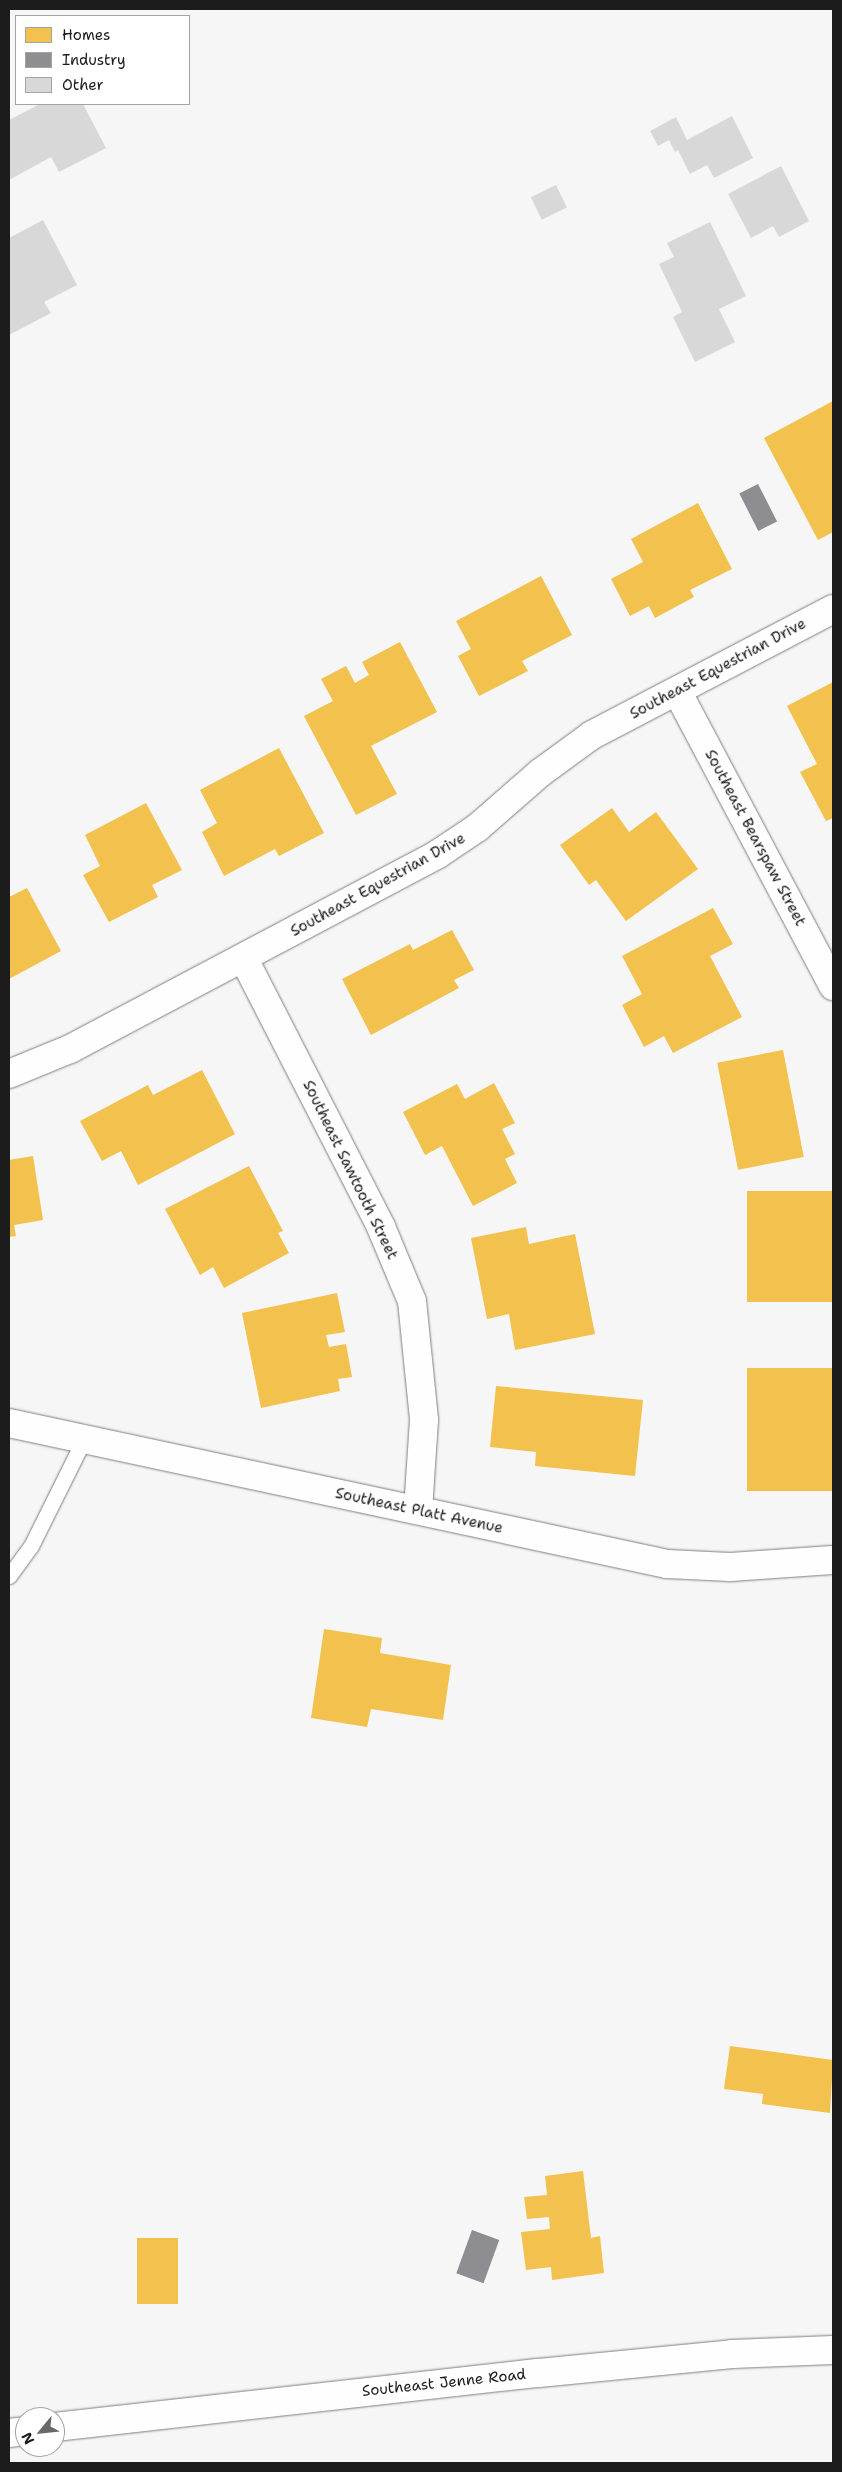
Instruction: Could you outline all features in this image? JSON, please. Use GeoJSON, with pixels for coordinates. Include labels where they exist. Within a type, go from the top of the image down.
{"type":"FeatureCollection","features":[{"type":"Feature","properties":{"kind":"street","name":"Southeast Equestrian Drive"},"geometry":{"type":"LineString","coordinates":[[9,1074],[70,1049],[244,959],[438,854],[477,828],[540,773],[592,735],[833,609]]}},
{"type":"Feature","properties":{"kind":"street","name":"Southeast Bearspaw Street"},"geometry":{"type":"LineString","coordinates":[[676,691],[833,986]]}},
{"type":"Feature","properties":{"kind":"street","name":"Southeast Sawtooth Street"},"geometry":{"type":"LineString","coordinates":[[244,959],[381,1226],[412,1301],[424,1420],[418,1510]]}},
{"type":"Feature","properties":{"kind":"street","name":"Southeast Platt Avenue"},"geometry":{"type":"LineString","coordinates":[[9,1423],[667,1564],[730,1567],[833,1560]]}},
{"type":"Feature","properties":{"kind":"street","name":"Southeast Jenne Road"},"geometry":{"type":"LineString","coordinates":[[65,2426],[538,2373],[732,2354],[833,2350]]}},
{"type":"Feature","properties":{"kind":"lane"},"geometry":{"type":"LineString","coordinates":[[9,1576],[31,1546],[84,1439]]}},
{"type":"Feature","properties":{"kind":"building: Homes"},"geometry":{"type":"Polygon","coordinates":[[[833,401],[833,532],[818,540],[764,438],[833,401]]]}},
{"type":"Feature","properties":{"kind":"building: Homes"},"geometry":{"type":"Polygon","coordinates":[[[698,503],[732,569],[690,590],[694,597],[655,618],[649,606],[630,616],[611,579],[643,562],[631,539],[698,503]]]}},
{"type":"Feature","properties":{"kind":"building: Homes"},"geometry":{"type":"Polygon","coordinates":[[[541,576],[572,635],[522,661],[528,671],[479,696],[458,656],[471,649],[456,621],[541,576]]]}},
{"type":"Feature","properties":{"kind":"building: Homes"},"geometry":{"type":"Polygon","coordinates":[[[400,642],[437,712],[371,746],[397,794],[356,815],[304,716],[333,701],[321,679],[346,666],[355,683],[369,675],[362,662],[400,642]]]}},
{"type":"Feature","properties":{"kind":"building: Homes"},"geometry":{"type":"Polygon","coordinates":[[[833,682],[833,818],[826,821],[800,772],[817,764],[787,706],[833,682]]]}},
{"type":"Feature","properties":{"kind":"building: Homes"},"geometry":{"type":"Polygon","coordinates":[[[279,748],[324,833],[279,856],[275,849],[224,876],[202,832],[217,823],[200,790],[279,748]]]}},
{"type":"Feature","properties":{"kind":"building: Homes"},"geometry":{"type":"Polygon","coordinates":[[[146,803],[182,870],[152,885],[158,897],[109,922],[83,875],[100,866],[85,835],[146,803]]]}},
{"type":"Feature","properties":{"kind":"building: Homes"},"geometry":{"type":"Polygon","coordinates":[[[612,808],[629,832],[656,812],[698,869],[626,921],[596,880],[589,885],[560,845],[612,808]]]}},
{"type":"Feature","properties":{"kind":"building: Homes"},"geometry":{"type":"Polygon","coordinates":[[[27,888],[61,951],[9,979],[9,897],[27,888]]]}},
{"type":"Feature","properties":{"kind":"building: Homes"},"geometry":{"type":"Polygon","coordinates":[[[713,908],[733,944],[710,956],[742,1017],[673,1053],[664,1036],[644,1047],[622,1005],[642,994],[622,956],[713,908]]]}},
{"type":"Feature","properties":{"kind":"building: Homes"},"geometry":{"type":"Polygon","coordinates":[[[452,930],[474,970],[454,980],[459,988],[371,1035],[342,979],[410,944],[413,950],[452,930]]]}},
{"type":"Feature","properties":{"kind":"building: Homes"},"geometry":{"type":"Polygon","coordinates":[[[783,1050],[804,1157],[738,1170],[717,1063],[783,1050]]]}},
{"type":"Feature","properties":{"kind":"building: Homes"},"geometry":{"type":"Polygon","coordinates":[[[202,1070],[235,1134],[138,1185],[121,1151],[102,1161],[80,1121],[148,1085],[153,1095],[202,1070]]]}},
{"type":"Feature","properties":{"kind":"building: Homes"},"geometry":{"type":"Polygon","coordinates":[[[494,1083],[515,1123],[502,1129],[515,1154],[505,1159],[517,1183],[473,1206],[442,1146],[425,1155],[403,1112],[457,1084],[465,1099],[494,1083]]]}},
{"type":"Feature","properties":{"kind":"building: Homes"},"geometry":{"type":"Polygon","coordinates":[[[33,1156],[43,1220],[14,1225],[16,1236],[9,1237],[9,1160],[33,1156]]]}},
{"type":"Feature","properties":{"kind":"building: Homes"},"geometry":{"type":"Polygon","coordinates":[[[249,1166],[283,1231],[278,1233],[289,1253],[224,1288],[213,1267],[200,1275],[165,1209],[249,1166]]]}},
{"type":"Feature","properties":{"kind":"building: Homes"},"geometry":{"type":"Polygon","coordinates":[[[747,1191],[833,1191],[833,1302],[747,1302],[747,1191]]]}},
{"type":"Feature","properties":{"kind":"building: Homes"},"geometry":{"type":"Polygon","coordinates":[[[526,1227],[529,1244],[575,1234],[595,1334],[515,1350],[509,1314],[487,1319],[471,1238],[526,1227]]]}},
{"type":"Feature","properties":{"kind":"building: Homes"},"geometry":{"type":"Polygon","coordinates":[[[337,1293],[345,1332],[326,1335],[329,1347],[346,1344],[352,1377],[338,1379],[340,1391],[261,1408],[242,1313],[337,1293]]]}},
{"type":"Feature","properties":{"kind":"building: Homes"},"geometry":{"type":"Polygon","coordinates":[[[747,1368],[833,1368],[833,1491],[747,1491],[747,1368]]]}},
{"type":"Feature","properties":{"kind":"building: Homes"},"geometry":{"type":"Polygon","coordinates":[[[496,1386],[643,1400],[635,1476],[535,1466],[536,1452],[490,1447],[496,1386]]]}},
{"type":"Feature","properties":{"kind":"building: Homes"},"geometry":{"type":"Polygon","coordinates":[[[324,1629],[382,1638],[380,1653],[451,1665],[443,1720],[371,1709],[367,1727],[311,1718],[324,1629]]]}},
{"type":"Feature","properties":{"kind":"building: Homes"},"geometry":{"type":"Polygon","coordinates":[[[730,2046],[833,2060],[830,2113],[762,2104],[763,2094],[724,2089],[730,2046]]]}},
{"type":"Feature","properties":{"kind":"building: Homes"},"geometry":{"type":"Polygon","coordinates":[[[583,2171],[591,2238],[600,2236],[604,2273],[552,2280],[551,2267],[526,2270],[521,2232],[550,2229],[549,2217],[527,2219],[524,2197],[547,2195],[545,2176],[583,2171]]]}},
{"type":"Feature","properties":{"kind":"building: Homes"},"geometry":{"type":"Polygon","coordinates":[[[137,2238],[178,2238],[178,2304],[137,2304],[137,2238]]]}},
{"type":"Feature","properties":{"kind":"building: Industry"},"geometry":{"type":"Polygon","coordinates":[[[758,484],[777,521],[758,531],[739,494],[758,484]]]}},
{"type":"Feature","properties":{"kind":"building: Industry"},"geometry":{"type":"Polygon","coordinates":[[[472,2230],[499,2240],[484,2283],[456,2273],[472,2230]]]}},
{"type":"Feature","properties":{"kind":"building: Other"},"geometry":{"type":"Polygon","coordinates":[[[38,105],[84,105],[106,148],[59,172],[51,157],[9,180],[9,120],[38,105]]]}},
{"type":"Feature","properties":{"kind":"building: Other"},"geometry":{"type":"Polygon","coordinates":[[[732,116],[753,158],[714,178],[707,165],[690,174],[678,150],[675,152],[669,140],[658,146],[650,131],[676,117],[687,140],[732,116]]]}},
{"type":"Feature","properties":{"kind":"building: Other"},"geometry":{"type":"Polygon","coordinates":[[[781,166],[809,221],[779,237],[773,226],[751,238],[728,194],[781,166]]]}},
{"type":"Feature","properties":{"kind":"building: Other"},"geometry":{"type":"Polygon","coordinates":[[[556,185],[567,207],[542,220],[531,197],[556,185]]]}},
{"type":"Feature","properties":{"kind":"building: Other"},"geometry":{"type":"Polygon","coordinates":[[[43,220],[77,285],[44,302],[51,313],[9,335],[9,238],[43,220]]]}},
{"type":"Feature","properties":{"kind":"building: Other"},"geometry":{"type":"Polygon","coordinates":[[[710,222],[746,296],[719,309],[735,342],[695,362],[673,317],[682,312],[659,264],[674,257],[667,243],[710,222]]]}}]}
